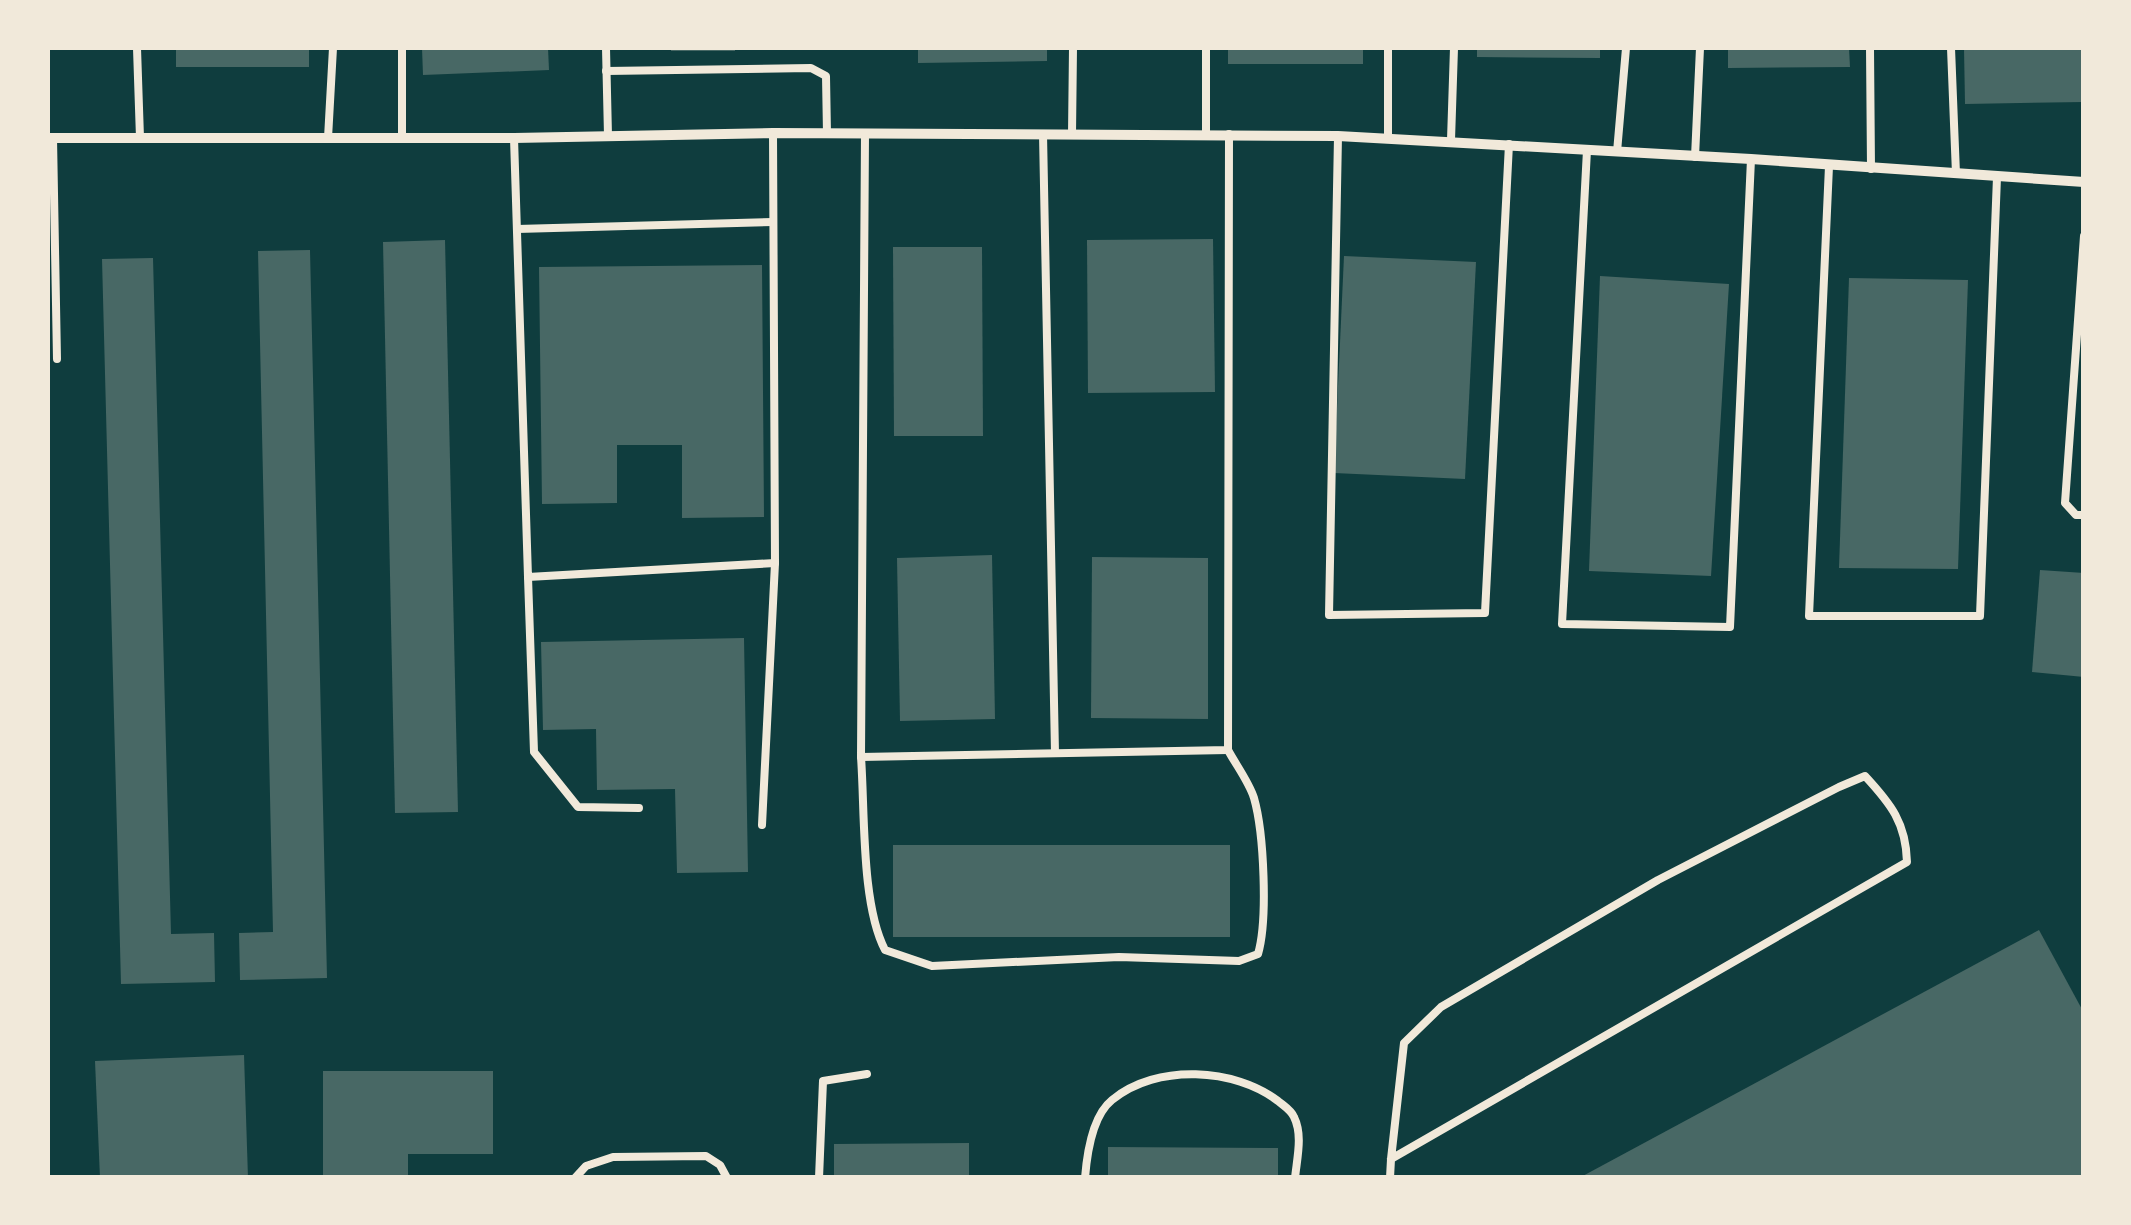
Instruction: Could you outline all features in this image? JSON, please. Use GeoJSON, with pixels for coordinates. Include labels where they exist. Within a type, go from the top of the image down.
{"type":"FeatureCollection","features":[{"type":"Feature","properties":{"kind":"street"},"geometry":{"type":"LineString","coordinates":[[50,138],[514,138],[773,132],[1388,137],[2084,182]]}},
{"type":"Feature","properties":{"kind":"lane"},"geometry":{"type":"LineString","coordinates":[[138,48],[140,138]]}},
{"type":"Feature","properties":{"kind":"lane"},"geometry":{"type":"LineString","coordinates":[[328,138],[333,48]]}},
{"type":"Feature","properties":{"kind":"lane"},"geometry":{"type":"LineString","coordinates":[[402,48],[402,138]]}},
{"type":"Feature","properties":{"kind":"lane"},"geometry":{"type":"LineString","coordinates":[[606,48],[608,136]]}},
{"type":"Feature","properties":{"kind":"lane"},"geometry":{"type":"LineString","coordinates":[[1072,134],[1073,48]]}},
{"type":"Feature","properties":{"kind":"lane"},"geometry":{"type":"LineString","coordinates":[[1206,48],[1206,134]]}},
{"type":"Feature","properties":{"kind":"lane"},"geometry":{"type":"LineString","coordinates":[[1388,48],[1388,137]]}},
{"type":"Feature","properties":{"kind":"lane"},"geometry":{"type":"LineString","coordinates":[[1451,140],[1454,48]]}},
{"type":"Feature","properties":{"kind":"lane"},"geometry":{"type":"LineString","coordinates":[[1616,152],[1626,48]]}},
{"type":"Feature","properties":{"kind":"lane"},"geometry":{"type":"LineString","coordinates":[[1695,157],[1700,48]]}},
{"type":"Feature","properties":{"kind":"lane"},"geometry":{"type":"LineString","coordinates":[[1870,48],[1871,169]]}},
{"type":"Feature","properties":{"kind":"lane"},"geometry":{"type":"LineString","coordinates":[[1951,48],[1956,174]]}},
{"type":"Feature","properties":{"kind":"lane"},"geometry":{"type":"LineString","coordinates":[[606,71],[811,68],[826,76],[827,134]]}},
{"type":"Feature","properties":{"kind":"lane"},"geometry":{"type":"LineString","coordinates":[[762,825],[775,564],[773,132]]}},
{"type":"Feature","properties":{"kind":"lane"},"geometry":{"type":"LineString","coordinates":[[865,134],[861,757],[870,891],[876,934],[885,950],[932,966],[1119,957],[1239,961],[1258,954],[1264,934],[1254,796],[1228,750],[1229,134]]}},
{"type":"Feature","properties":{"kind":"lane"},"geometry":{"type":"LineString","coordinates":[[1043,134],[1055,753]]}},
{"type":"Feature","properties":{"kind":"lane"},"geometry":{"type":"LineString","coordinates":[[1338,136],[1329,614],[1485,613],[1509,144]]}},
{"type":"Feature","properties":{"kind":"lane"},"geometry":{"type":"LineString","coordinates":[[50,138],[57,359]]}},
{"type":"Feature","properties":{"kind":"lane"},"geometry":{"type":"LineString","coordinates":[[514,138],[534,752],[578,807],[639,808]]}},
{"type":"Feature","properties":{"kind":"lane"},"geometry":{"type":"LineString","coordinates":[[1588,150],[1562,624],[1730,627],[1751,159]]}},
{"type":"Feature","properties":{"kind":"lane"},"geometry":{"type":"LineString","coordinates":[[1830,166],[1809,616],[1980,616],[1997,177]]}},
{"type":"Feature","properties":{"kind":"lane"},"geometry":{"type":"LineString","coordinates":[[517,229],[774,222]]}},
{"type":"Feature","properties":{"kind":"lane"},"geometry":{"type":"LineString","coordinates":[[2084,236],[2065,503],[2076,514],[2084,515]]}},
{"type":"Feature","properties":{"kind":"lane"},"geometry":{"type":"LineString","coordinates":[[528,577],[775,564]]}},
{"type":"Feature","properties":{"kind":"lane"},"geometry":{"type":"LineString","coordinates":[[861,757],[1228,750]]}},
{"type":"Feature","properties":{"kind":"lane"},"geometry":{"type":"LineString","coordinates":[[1390,1178],[1391,1159],[1404,1042],[1441,1007],[1658,880],[1839,786],[1865,776],[1889,802],[1906,837],[1907,862],[1391,1159]]}},
{"type":"Feature","properties":{"kind":"lane"},"geometry":{"type":"LineString","coordinates":[[818,1178],[823,1080],[867,1074]]}},
{"type":"Feature","properties":{"kind":"lane"},"geometry":{"type":"LineString","coordinates":[[1085,1178],[1096,1124],[1109,1102],[1130,1088],[1156,1079],[1192,1074],[1227,1077],[1265,1091],[1294,1113],[1299,1133],[1296,1178]]}},
{"type":"Feature","properties":{"kind":"lane"},"geometry":{"type":"LineString","coordinates":[[575,1178],[586,1166],[613,1156],[706,1156],[720,1165],[727,1178]]}},
{"type":"Feature","properties":{"kind":"building"},"geometry":{"type":"Polygon","coordinates":[[[176,48],[309,48],[309,67],[176,67],[176,48]]]}},
{"type":"Feature","properties":{"kind":"building"},"geometry":{"type":"Polygon","coordinates":[[[422,48],[548,48],[549,70],[423,75],[422,48]]]}},
{"type":"Feature","properties":{"kind":"building"},"geometry":{"type":"Polygon","coordinates":[[[735,48],[735,51],[671,51],[735,48]]]}},
{"type":"Feature","properties":{"kind":"building"},"geometry":{"type":"Polygon","coordinates":[[[918,48],[1047,48],[1047,61],[918,63],[918,48]]]}},
{"type":"Feature","properties":{"kind":"building"},"geometry":{"type":"Polygon","coordinates":[[[1228,48],[1363,48],[1363,64],[1228,64],[1228,48]]]}},
{"type":"Feature","properties":{"kind":"building"},"geometry":{"type":"Polygon","coordinates":[[[1477,48],[1600,48],[1600,58],[1477,57],[1477,48]]]}},
{"type":"Feature","properties":{"kind":"building"},"geometry":{"type":"Polygon","coordinates":[[[1728,48],[1849,48],[1850,67],[1728,68],[1728,48]]]}},
{"type":"Feature","properties":{"kind":"building"},"geometry":{"type":"Polygon","coordinates":[[[1964,48],[2084,48],[2084,102],[1965,104],[1964,48]]]}},
{"type":"Feature","properties":{"kind":"building"},"geometry":{"type":"Polygon","coordinates":[[[1213,239],[1215,392],[1088,393],[1087,240],[1213,239]]]}},
{"type":"Feature","properties":{"kind":"building"},"geometry":{"type":"Polygon","coordinates":[[[445,240],[458,812],[395,813],[383,242],[445,240]]]}},
{"type":"Feature","properties":{"kind":"building"},"geometry":{"type":"Polygon","coordinates":[[[893,247],[982,247],[983,436],[894,436],[893,247]]]}},
{"type":"Feature","properties":{"kind":"building"},"geometry":{"type":"Polygon","coordinates":[[[310,250],[327,978],[240,980],[239,933],[273,932],[258,251],[310,250]]]}},
{"type":"Feature","properties":{"kind":"building"},"geometry":{"type":"Polygon","coordinates":[[[1344,256],[1476,262],[1465,479],[1334,473],[1344,256]]]}},
{"type":"Feature","properties":{"kind":"building"},"geometry":{"type":"Polygon","coordinates":[[[153,258],[171,934],[214,933],[215,982],[121,984],[102,259],[153,258]]]}},
{"type":"Feature","properties":{"kind":"building"},"geometry":{"type":"Polygon","coordinates":[[[762,265],[764,517],[682,518],[682,445],[617,445],[617,503],[542,504],[539,267],[762,265]]]}},
{"type":"Feature","properties":{"kind":"building"},"geometry":{"type":"Polygon","coordinates":[[[1600,276],[1729,284],[1711,576],[1589,571],[1600,276]]]}},
{"type":"Feature","properties":{"kind":"building"},"geometry":{"type":"Polygon","coordinates":[[[1849,278],[1968,280],[1958,569],[1839,568],[1849,278]]]}},
{"type":"Feature","properties":{"kind":"building"},"geometry":{"type":"Polygon","coordinates":[[[992,555],[995,719],[900,721],[897,558],[992,555]]]}},
{"type":"Feature","properties":{"kind":"building"},"geometry":{"type":"Polygon","coordinates":[[[1092,557],[1208,558],[1208,719],[1091,718],[1092,557]]]}},
{"type":"Feature","properties":{"kind":"building"},"geometry":{"type":"Polygon","coordinates":[[[2040,570],[2084,573],[2084,677],[2032,672],[2040,570]]]}},
{"type":"Feature","properties":{"kind":"building"},"geometry":{"type":"Polygon","coordinates":[[[744,638],[748,872],[677,873],[675,789],[597,790],[596,729],[543,730],[541,642],[744,638]]]}},
{"type":"Feature","properties":{"kind":"building"},"geometry":{"type":"Polygon","coordinates":[[[893,845],[1230,845],[1230,937],[893,937],[893,845]]]}},
{"type":"Feature","properties":{"kind":"building"},"geometry":{"type":"Polygon","coordinates":[[[2039,930],[2084,1013],[2084,1178],[1579,1178],[2039,930]]]}},
{"type":"Feature","properties":{"kind":"building"},"geometry":{"type":"Polygon","coordinates":[[[244,1055],[248,1178],[100,1178],[95,1061],[244,1055]]]}},
{"type":"Feature","properties":{"kind":"building"},"geometry":{"type":"Polygon","coordinates":[[[323,1071],[493,1071],[493,1154],[408,1154],[408,1178],[323,1178],[323,1071]]]}},
{"type":"Feature","properties":{"kind":"building"},"geometry":{"type":"Polygon","coordinates":[[[969,1143],[969,1178],[834,1178],[834,1144],[969,1143]]]}},
{"type":"Feature","properties":{"kind":"building"},"geometry":{"type":"Polygon","coordinates":[[[1108,1147],[1278,1148],[1278,1178],[1108,1178],[1108,1147]]]}}]}
